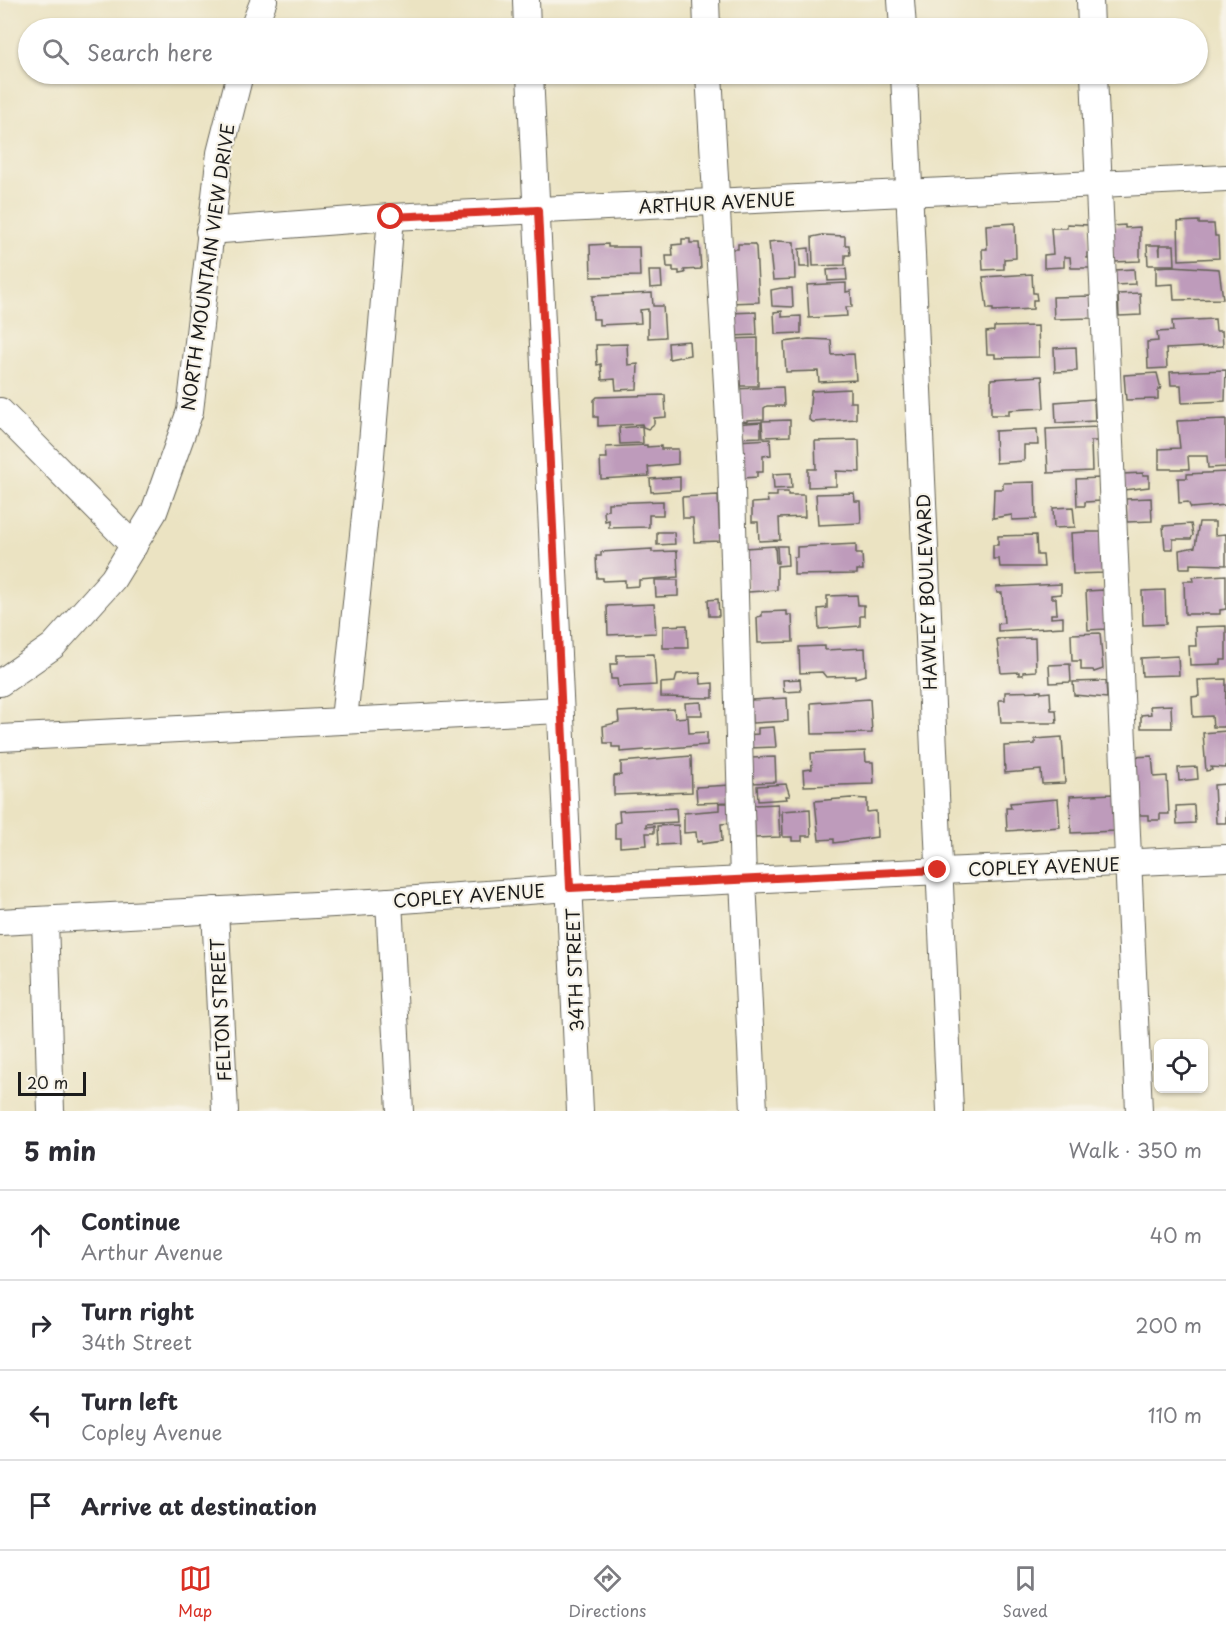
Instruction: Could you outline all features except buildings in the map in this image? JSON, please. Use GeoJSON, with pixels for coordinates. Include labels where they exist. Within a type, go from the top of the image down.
{"type":"FeatureCollection","features":[{"type":"Feature","properties":{"kind":"street"},"geometry":{"type":"LineString","coordinates":[[257,18],[264,0]]}},
{"type":"Feature","properties":{"kind":"street"},"geometry":{"type":"LineString","coordinates":[[526,0],[527,18]]}},
{"type":"Feature","properties":{"kind":"street"},"geometry":{"type":"LineString","coordinates":[[706,0],[707,18]]}},
{"type":"Feature","properties":{"kind":"street"},"geometry":{"type":"LineString","coordinates":[[901,0],[902,18]]}},
{"type":"Feature","properties":{"kind":"street"},"geometry":{"type":"LineString","coordinates":[[1090,0],[1091,18]]}},
{"type":"Feature","properties":{"kind":"street","name":"NORTH MOUNTAIN VIEW DRIVE"},"geometry":{"type":"LineString","coordinates":[[0,683],[53,646],[113,579],[154,512],[190,411],[209,231],[220,153],[237,84]]}},
{"type":"Feature","properties":{"kind":"street","name":"34TH STREET"},"geometry":{"type":"LineString","coordinates":[[531,84],[580,1111]]}},
{"type":"Feature","properties":{"kind":"street"},"geometry":{"type":"LineString","coordinates":[[709,84],[731,454],[743,880],[754,1111]]}},
{"type":"Feature","properties":{"kind":"street","name":"HAWLEY BOULEVARD"},"geometry":{"type":"LineString","coordinates":[[904,84],[950,1111]]}},
{"type":"Feature","properties":{"kind":"street"},"geometry":{"type":"LineString","coordinates":[[1094,84],[1139,1111]]}},
{"type":"Feature","properties":{"kind":"street","name":"ARTHUR AVENUE"},"geometry":{"type":"LineString","coordinates":[[209,231],[391,217],[1226,178]]}},
{"type":"Feature","properties":{"kind":"street"},"geometry":{"type":"LineString","coordinates":[[344,720],[370,467],[391,217]]}},
{"type":"Feature","properties":{"kind":"street"},"geometry":{"type":"LineString","coordinates":[[0,411],[134,546]]}},
{"type":"Feature","properties":{"kind":"street"},"geometry":{"type":"LineString","coordinates":[[0,738],[560,710]]}},
{"type":"Feature","properties":{"kind":"street","name":"COPLEY AVENUE"},"geometry":{"type":"LineString","coordinates":[[0,922],[389,901],[570,888],[1226,858]]}},
{"type":"Feature","properties":{"kind":"street"},"geometry":{"type":"LineString","coordinates":[[389,901],[400,1111]]}},
{"type":"Feature","properties":{"kind":"street","name":"FELTON STREET"},"geometry":{"type":"LineString","coordinates":[[216,910],[225,1111]]}},
{"type":"Feature","properties":{"kind":"street"},"geometry":{"type":"LineString","coordinates":[[45,920],[51,1111]]}},
{"type":"Feature","properties":{"kind":"route"},"geometry":{"type":"LineString","coordinates":[[391,217],[538,210],[570,888],[938,870]]}}]}
